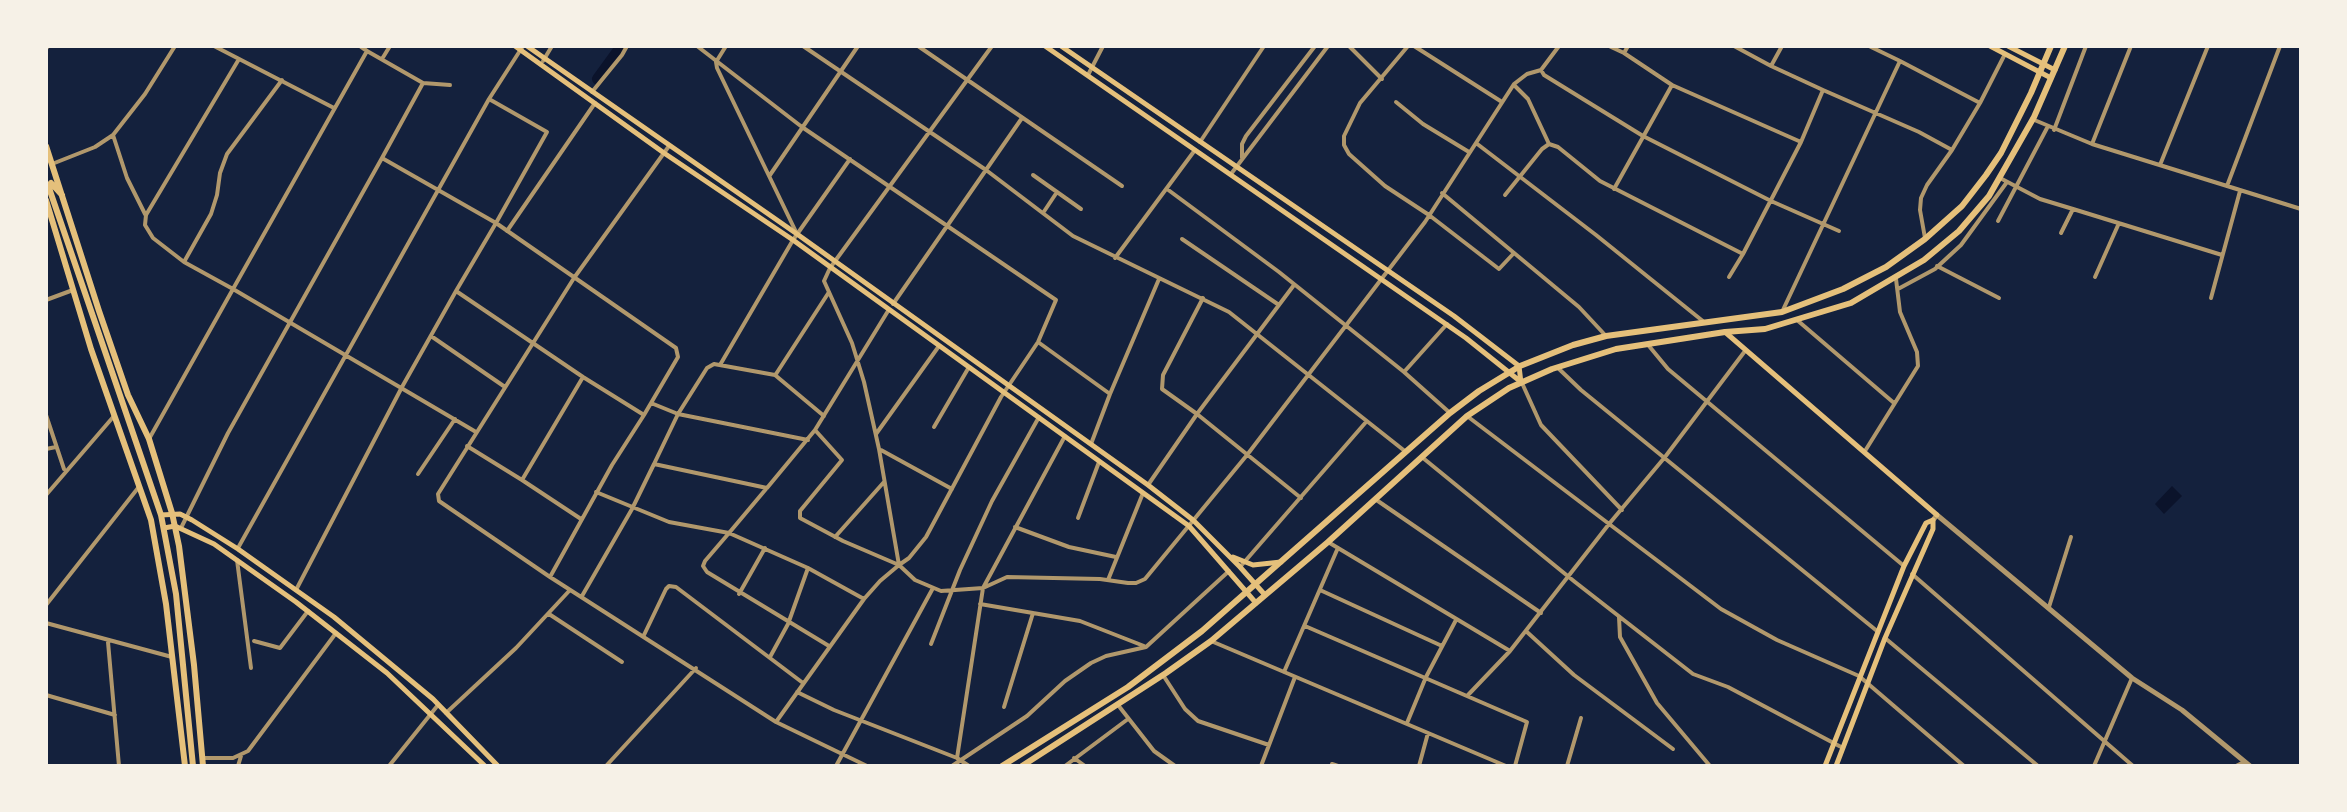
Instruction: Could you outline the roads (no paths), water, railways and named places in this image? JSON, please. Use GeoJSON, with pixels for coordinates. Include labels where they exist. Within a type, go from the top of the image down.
{"type":"FeatureCollection","features":[{"type":"Feature","properties":{"kind":"main road"},"geometry":{"type":"LineString","coordinates":[[1045,46],[1484,350],[1522,383]]}},
{"type":"Feature","properties":{"kind":"main road"},"geometry":{"type":"LineString","coordinates":[[1061,46],[1454,316],[1519,366],[1522,383]]}},
{"type":"Feature","properties":{"kind":"main road"},"geometry":{"type":"LineString","coordinates":[[1990,46],[2051,78]]}},
{"type":"Feature","properties":{"kind":"main road"},"geometry":{"type":"LineString","coordinates":[[2009,46],[2055,70]]}},
{"type":"Feature","properties":{"kind":"main road"},"geometry":{"type":"LineString","coordinates":[[1002,766],[1128,687],[1202,631],[1450,413],[1519,366],[1606,336],[1782,312],[1876,273],[1925,239],[1962,206],[1986,175],[2001,153],[2051,46]]}},
{"type":"Feature","properties":{"kind":"main road"},"geometry":{"type":"LineString","coordinates":[[1022,766],[1211,641],[1328,542],[1467,416],[1522,383],[1616,349],[1765,329],[1797,320],[1851,303],[1924,260],[1959,231],[2003,180],[2065,46]]}},
{"type":"Feature","properties":{"kind":"main road"},"geometry":{"type":"LineString","coordinates":[[521,47],[545,57],[669,146],[795,237],[888,311],[1148,485],[1242,565],[1265,595]]}},
{"type":"Feature","properties":{"kind":"main road"},"geometry":{"type":"LineString","coordinates":[[521,47],[664,153],[795,237]]}},
{"type":"Feature","properties":{"kind":"main road"},"geometry":{"type":"LineString","coordinates":[[46,146],[128,395],[149,439],[178,527],[203,762]]}},
{"type":"Feature","properties":{"kind":"main road"},"geometry":{"type":"LineString","coordinates":[[49,184],[63,196]]}},
{"type":"Feature","properties":{"kind":"main road"},"geometry":{"type":"LineString","coordinates":[[49,184],[48,199],[73,290],[151,520],[185,766]]}},
{"type":"Feature","properties":{"kind":"main road"},"geometry":{"type":"LineString","coordinates":[[48,199],[161,515],[176,594],[193,766]]}},
{"type":"Feature","properties":{"kind":"main road"},"geometry":{"type":"LineString","coordinates":[[832,265],[893,304],[1039,417],[1191,523],[1256,603]]}},
{"type":"Feature","properties":{"kind":"main road"},"geometry":{"type":"LineString","coordinates":[[1725,332],[1865,451],[1935,518]]}},
{"type":"Feature","properties":{"kind":"main road"},"geometry":{"type":"LineString","coordinates":[[161,515],[172,513],[185,516],[238,549],[352,630],[438,705],[498,766]]}},
{"type":"Feature","properties":{"kind":"main road"},"geometry":{"type":"LineString","coordinates":[[1826,763],[1904,566],[1926,523],[1935,518]]}},
{"type":"Feature","properties":{"kind":"main road"},"geometry":{"type":"LineString","coordinates":[[1837,765],[1935,518]]}},
{"type":"Feature","properties":{"kind":"main road"},"geometry":{"type":"LineString","coordinates":[[164,528],[178,527],[214,544],[308,611],[387,673],[485,766]]}},
{"type":"Feature","properties":{"kind":"main road"},"geometry":{"type":"LineString","coordinates":[[1242,565],[1282,562]]}},
{"type":"Feature","properties":{"kind":"street"},"geometry":{"type":"LineString","coordinates":[[52,164],[95,147],[113,135],[145,94],[175,46]]}},
{"type":"Feature","properties":{"kind":"street"},"geometry":{"type":"LineString","coordinates":[[214,46],[334,108]]}},
{"type":"Feature","properties":{"kind":"street"},"geometry":{"type":"LineString","coordinates":[[360,46],[423,83],[450,85]]}},
{"type":"Feature","properties":{"kind":"street"},"geometry":{"type":"LineString","coordinates":[[382,59],[390,46]]}},
{"type":"Feature","properties":{"kind":"street"},"geometry":{"type":"LineString","coordinates":[[540,64],[552,46]]}},
{"type":"Feature","properties":{"kind":"street"},"geometry":{"type":"LineString","coordinates":[[592,92],[627,46]]}},
{"type":"Feature","properties":{"kind":"street"},"geometry":{"type":"LineString","coordinates":[[697,46],[802,127],[1056,300],[1038,342],[1006,390],[926,537],[909,558],[880,581],[864,599],[776,722]]}},
{"type":"Feature","properties":{"kind":"street"},"geometry":{"type":"LineString","coordinates":[[716,62],[726,46]]}},
{"type":"Feature","properties":{"kind":"street"},"geometry":{"type":"LineString","coordinates":[[803,46],[986,170],[1088,245],[1203,298],[1259,333],[1406,452]]}},
{"type":"Feature","properties":{"kind":"street"},"geometry":{"type":"LineString","coordinates":[[770,175],[858,46]]}},
{"type":"Feature","properties":{"kind":"street"},"geometry":{"type":"LineString","coordinates":[[918,46],[1122,186]]}},
{"type":"Feature","properties":{"kind":"street"},"geometry":{"type":"LineString","coordinates":[[899,565],[879,449],[858,359],[824,281],[832,265],[992,46]]}},
{"type":"Feature","properties":{"kind":"street"},"geometry":{"type":"LineString","coordinates":[[1088,75],[1103,46]]}},
{"type":"Feature","properties":{"kind":"street"},"geometry":{"type":"LineString","coordinates":[[1200,142],[1264,46]]}},
{"type":"Feature","properties":{"kind":"street"},"geometry":{"type":"LineString","coordinates":[[1242,158],[1242,144],[1246,136],[1315,46]]}},
{"type":"Feature","properties":{"kind":"street"},"geometry":{"type":"LineString","coordinates":[[1231,174],[1328,46]]}},
{"type":"Feature","properties":{"kind":"street"},"geometry":{"type":"LineString","coordinates":[[1349,46],[1382,79]]}},
{"type":"Feature","properties":{"kind":"street"},"geometry":{"type":"LineString","coordinates":[[1408,46],[1360,103],[1344,136],[1344,145],[1349,154],[1385,186],[1429,215],[1499,269],[1514,253]]}},
{"type":"Feature","properties":{"kind":"street"},"geometry":{"type":"LineString","coordinates":[[1414,46],[1502,102]]}},
{"type":"Feature","properties":{"kind":"street"},"geometry":{"type":"LineString","coordinates":[[815,430],[842,460],[798,514],[834,537],[899,565],[915,580],[941,591],[952,591],[983,588],[1007,577],[1136,583],[1145,579],[1247,455],[1381,280],[1429,215],[1514,84],[1527,74],[1541,70],[1559,46]]}},
{"type":"Feature","properties":{"kind":"street"},"geometry":{"type":"LineString","coordinates":[[1609,46],[1672,85],[1801,142]]}},
{"type":"Feature","properties":{"kind":"street"},"geometry":{"type":"LineString","coordinates":[[1624,53],[1628,46]]}},
{"type":"Feature","properties":{"kind":"street"},"geometry":{"type":"LineString","coordinates":[[1734,46],[1952,150]]}},
{"type":"Feature","properties":{"kind":"street"},"geometry":{"type":"LineString","coordinates":[[1771,66],[1782,46]]}},
{"type":"Feature","properties":{"kind":"street"},"geometry":{"type":"LineString","coordinates":[[1869,46],[1980,103]]}},
{"type":"Feature","properties":{"kind":"street"},"geometry":{"type":"LineString","coordinates":[[1998,221],[2050,129],[2086,46]]}},
{"type":"Feature","properties":{"kind":"street"},"geometry":{"type":"LineString","coordinates":[[2092,144],[2131,46]]}},
{"type":"Feature","properties":{"kind":"street"},"geometry":{"type":"LineString","coordinates":[[2160,165],[2208,46]]}},
{"type":"Feature","properties":{"kind":"street"},"geometry":{"type":"LineString","coordinates":[[2226,187],[2280,46]]}},
{"type":"Feature","properties":{"kind":"street"},"geometry":{"type":"LineString","coordinates":[[238,549],[438,189],[521,47]]}},
{"type":"Feature","properties":{"kind":"street"},"geometry":{"type":"LineString","coordinates":[[149,439],[367,51]]}},
{"type":"Feature","properties":{"kind":"street"},"geometry":{"type":"LineString","coordinates":[[1925,239],[1921,198],[1980,103],[2005,54]]}},
{"type":"Feature","properties":{"kind":"street"},"geometry":{"type":"LineString","coordinates":[[239,59],[146,215],[145,225],[153,238],[184,262],[476,432]]}},
{"type":"Feature","properties":{"kind":"street"},"geometry":{"type":"LineString","coordinates":[[1782,312],[1900,61]]}},
{"type":"Feature","properties":{"kind":"street"},"geometry":{"type":"LineString","coordinates":[[716,62],[770,175],[795,237]]}},
{"type":"Feature","properties":{"kind":"street"},"geometry":{"type":"LineString","coordinates":[[1541,70],[1544,75],[1643,136],[1771,201],[1839,231]]}},
{"type":"Feature","properties":{"kind":"street"},"geometry":{"type":"LineString","coordinates":[[184,262],[216,203],[220,173],[227,154],[282,80]]}},
{"type":"Feature","properties":{"kind":"street"},"geometry":{"type":"LineString","coordinates":[[178,527],[423,83]]}},
{"type":"Feature","properties":{"kind":"street"},"geometry":{"type":"LineString","coordinates":[[1514,84],[1528,99],[1549,144],[1558,147],[1614,189],[1743,254]]}},
{"type":"Feature","properties":{"kind":"street"},"geometry":{"type":"LineString","coordinates":[[1614,189],[1672,85]]}},
{"type":"Feature","properties":{"kind":"street"},"geometry":{"type":"LineString","coordinates":[[1729,277],[1801,142],[1823,90]]}},
{"type":"Feature","properties":{"kind":"street"},"geometry":{"type":"LineString","coordinates":[[296,590],[402,387],[547,132],[489,99]]}},
{"type":"Feature","properties":{"kind":"street"},"geometry":{"type":"LineString","coordinates":[[1396,102],[1423,124],[1469,152]]}},
{"type":"Feature","properties":{"kind":"street"},"geometry":{"type":"LineString","coordinates":[[507,231],[595,103]]}},
{"type":"Feature","properties":{"kind":"street"},"geometry":{"type":"LineString","coordinates":[[893,304],[1022,118]]}},
{"type":"Feature","properties":{"kind":"street"},"geometry":{"type":"LineString","coordinates":[[2032,119],[2092,144],[2226,187],[2301,207]]}},
{"type":"Feature","properties":{"kind":"street"},"geometry":{"type":"LineString","coordinates":[[113,135],[127,178],[146,215]]}},
{"type":"Feature","properties":{"kind":"street"},"geometry":{"type":"LineString","coordinates":[[1476,142],[1704,322]]}},
{"type":"Feature","properties":{"kind":"street"},"geometry":{"type":"LineString","coordinates":[[1505,195],[1549,144]]}},
{"type":"Feature","properties":{"kind":"street"},"geometry":{"type":"LineString","coordinates":[[669,146],[574,278],[437,498],[550,577],[776,722],[867,766]]}},
{"type":"Feature","properties":{"kind":"street"},"geometry":{"type":"LineString","coordinates":[[1115,258],[1195,150]]}},
{"type":"Feature","properties":{"kind":"street"},"geometry":{"type":"LineString","coordinates":[[382,158],[496,223],[678,351],[678,357],[596,492],[550,577]]}},
{"type":"Feature","properties":{"kind":"street"},"geometry":{"type":"LineString","coordinates":[[720,365],[795,237],[850,159]]}},
{"type":"Feature","properties":{"kind":"street"},"geometry":{"type":"LineString","coordinates":[[1033,175],[1081,209]]}},
{"type":"Feature","properties":{"kind":"street"},"geometry":{"type":"LineString","coordinates":[[1898,289],[1937,266],[1961,245],[2003,180],[2040,199],[2222,255]]}},
{"type":"Feature","properties":{"kind":"street"},"geometry":{"type":"LineString","coordinates":[[1167,189],[1404,372],[1450,413]]}},
{"type":"Feature","properties":{"kind":"street"},"geometry":{"type":"LineString","coordinates":[[2211,298],[2240,191]]}},
{"type":"Feature","properties":{"kind":"street"},"geometry":{"type":"LineString","coordinates":[[1043,214],[1057,192]]}},
{"type":"Feature","properties":{"kind":"street"},"geometry":{"type":"LineString","coordinates":[[1442,193],[1579,307],[1606,336]]}},
{"type":"Feature","properties":{"kind":"street"},"geometry":{"type":"LineString","coordinates":[[2061,233],[2073,209]]}},
{"type":"Feature","properties":{"kind":"street"},"geometry":{"type":"LineString","coordinates":[[2095,277],[2119,223]]}},
{"type":"Feature","properties":{"kind":"street"},"geometry":{"type":"LineString","coordinates":[[1182,239],[1279,305]]}},
{"type":"Feature","properties":{"kind":"street"},"geometry":{"type":"LineString","coordinates":[[1937,266],[1999,298]]}},
{"type":"Feature","properties":{"kind":"street"},"geometry":{"type":"LineString","coordinates":[[1091,444],[1159,279]]}},
{"type":"Feature","properties":{"kind":"street"},"geometry":{"type":"LineString","coordinates":[[1865,451],[1918,366],[1919,359],[1900,312],[1896,279]]}},
{"type":"Feature","properties":{"kind":"street"},"geometry":{"type":"LineString","coordinates":[[1148,485],[1294,285]]}},
{"type":"Feature","properties":{"kind":"street"},"geometry":{"type":"LineString","coordinates":[[46,300],[73,290]]}},
{"type":"Feature","properties":{"kind":"street"},"geometry":{"type":"LineString","coordinates":[[456,291],[644,415]]}},
{"type":"Feature","properties":{"kind":"street"},"geometry":{"type":"LineString","coordinates":[[775,375],[829,292]]}},
{"type":"Feature","properties":{"kind":"street"},"geometry":{"type":"LineString","coordinates":[[1203,298],[1161,384],[1162,389],[1301,498]]}},
{"type":"Feature","properties":{"kind":"street"},"geometry":{"type":"LineString","coordinates":[[829,646],[739,594],[703,566],[808,440],[888,311]]}},
{"type":"Feature","properties":{"kind":"street"},"geometry":{"type":"LineString","coordinates":[[1797,320],[1894,403]]}},
{"type":"Feature","properties":{"kind":"street"},"geometry":{"type":"LineString","coordinates":[[1404,372],[1447,324]]}},
{"type":"Feature","properties":{"kind":"street"},"geometry":{"type":"LineString","coordinates":[[431,336],[505,387]]}},
{"type":"Feature","properties":{"kind":"street"},"geometry":{"type":"LineString","coordinates":[[1038,342],[1110,394]]}},
{"type":"Feature","properties":{"kind":"street"},"geometry":{"type":"LineString","coordinates":[[876,434],[939,346]]}},
{"type":"Feature","properties":{"kind":"street"},"geometry":{"type":"LineString","coordinates":[[1649,346],[1662,362],[1705,400],[1904,566]]}},
{"type":"Feature","properties":{"kind":"street"},"geometry":{"type":"LineString","coordinates":[[1468,695],[1527,632],[1745,351]]}},
{"type":"Feature","properties":{"kind":"street"},"geometry":{"type":"LineString","coordinates":[[582,596],[632,509],[678,414],[707,368],[714,364],[775,375],[824,416]]}},
{"type":"Feature","properties":{"kind":"street"},"geometry":{"type":"LineString","coordinates":[[934,427],[969,367]]}},
{"type":"Feature","properties":{"kind":"street"},"geometry":{"type":"LineString","coordinates":[[1558,368],[1877,631]]}},
{"type":"Feature","properties":{"kind":"street"},"geometry":{"type":"LineString","coordinates":[[522,480],[583,377]]}},
{"type":"Feature","properties":{"kind":"street"},"geometry":{"type":"LineString","coordinates":[[1522,383],[1541,425],[1622,510]]}},
{"type":"Feature","properties":{"kind":"street"},"geometry":{"type":"LineString","coordinates":[[651,403],[678,414],[808,440]]}},
{"type":"Feature","properties":{"kind":"street"},"geometry":{"type":"LineString","coordinates":[[46,495],[115,414]]}},
{"type":"Feature","properties":{"kind":"street"},"geometry":{"type":"LineString","coordinates":[[46,415],[65,471]]}},
{"type":"Feature","properties":{"kind":"street"},"geometry":{"type":"LineString","coordinates":[[1467,416],[1721,609],[1777,640],[1859,676],[1964,766]]}},
{"type":"Feature","properties":{"kind":"street"},"geometry":{"type":"LineString","coordinates":[[931,644],[992,501],[1039,417]]}},
{"type":"Feature","properties":{"kind":"street"},"geometry":{"type":"LineString","coordinates":[[418,474],[455,419]]}},
{"type":"Feature","properties":{"kind":"street"},"geometry":{"type":"LineString","coordinates":[[1242,565],[1366,422]]}},
{"type":"Feature","properties":{"kind":"street"},"geometry":{"type":"LineString","coordinates":[[959,759],[983,588],[1065,435]]}},
{"type":"Feature","properties":{"kind":"street"},"geometry":{"type":"LineString","coordinates":[[467,446],[581,519]]}},
{"type":"Feature","properties":{"kind":"street"},"geometry":{"type":"LineString","coordinates":[[46,449],[56,447]]}},
{"type":"Feature","properties":{"kind":"street"},"geometry":{"type":"LineString","coordinates":[[879,449],[952,489]]}},
{"type":"Feature","properties":{"kind":"street"},"geometry":{"type":"LineString","coordinates":[[1421,456],[1693,674],[1739,693],[1833,746],[1843,748]]}},
{"type":"Feature","properties":{"kind":"street"},"geometry":{"type":"LineString","coordinates":[[1078,518],[1100,460]]}},
{"type":"Feature","properties":{"kind":"street"},"geometry":{"type":"LineString","coordinates":[[654,464],[767,488]]}},
{"type":"Feature","properties":{"kind":"street"},"geometry":{"type":"LineString","coordinates":[[834,537],[884,482]]}},
{"type":"Feature","properties":{"kind":"street"},"geometry":{"type":"LineString","coordinates":[[46,605],[140,486]]}},
{"type":"Feature","properties":{"kind":"street"},"geometry":{"type":"LineString","coordinates":[[596,492],[632,509],[688,527],[729,533],[808,568],[864,599]]}},
{"type":"Feature","properties":{"kind":"street"},"geometry":{"type":"LineString","coordinates":[[1108,580],[1143,492]]}},
{"type":"Feature","properties":{"kind":"street"},"geometry":{"type":"LineString","coordinates":[[1375,498],[1541,613]]}},
{"type":"Feature","properties":{"kind":"street"},"geometry":{"type":"LineString","coordinates":[[1935,518],[2049,607],[2132,678],[2182,710],[2247,764]]}},
{"type":"Feature","properties":{"kind":"street"},"geometry":{"type":"LineString","coordinates":[[1015,527],[1069,547],[1116,557]]}},
{"type":"Feature","properties":{"kind":"street"},"geometry":{"type":"LineString","coordinates":[[2049,607],[2071,537]]}},
{"type":"Feature","properties":{"kind":"street"},"geometry":{"type":"LineString","coordinates":[[1328,542],[1510,651]]}},
{"type":"Feature","properties":{"kind":"street"},"geometry":{"type":"LineString","coordinates":[[739,594],[765,548]]}},
{"type":"Feature","properties":{"kind":"street"},"geometry":{"type":"LineString","coordinates":[[1284,672],[1337,550]]}},
{"type":"Feature","properties":{"kind":"street"},"geometry":{"type":"LineString","coordinates":[[237,560],[251,668]]}},
{"type":"Feature","properties":{"kind":"street"},"geometry":{"type":"LineString","coordinates":[[770,657],[788,624],[808,568]]}},
{"type":"Feature","properties":{"kind":"street"},"geometry":{"type":"LineString","coordinates":[[952,766],[1027,716],[1065,681],[1091,663],[1106,656],[1146,647],[1229,571]]}},
{"type":"Feature","properties":{"kind":"street"},"geometry":{"type":"LineString","coordinates":[[1912,574],[2133,766]]}},
{"type":"Feature","properties":{"kind":"street"},"geometry":{"type":"LineString","coordinates":[[644,635],[669,586],[676,587],[803,683]]}},
{"type":"Feature","properties":{"kind":"street"},"geometry":{"type":"LineString","coordinates":[[836,766],[933,588]]}},
{"type":"Feature","properties":{"kind":"street"},"geometry":{"type":"LineString","coordinates":[[446,713],[570,590]]}},
{"type":"Feature","properties":{"kind":"street"},"geometry":{"type":"LineString","coordinates":[[1320,590],[1442,646]]}},
{"type":"Feature","properties":{"kind":"street"},"geometry":{"type":"LineString","coordinates":[[980,604],[1080,621],[1146,647]]}},
{"type":"Feature","properties":{"kind":"street"},"geometry":{"type":"LineString","coordinates":[[254,641],[280,648],[308,611]]}},
{"type":"Feature","properties":{"kind":"street"},"geometry":{"type":"LineString","coordinates":[[1004,707],[1033,613]]}},
{"type":"Feature","properties":{"kind":"street"},"geometry":{"type":"LineString","coordinates":[[549,614],[622,662]]}},
{"type":"Feature","properties":{"kind":"street"},"geometry":{"type":"LineString","coordinates":[[1619,616],[1620,637],[1657,703],[1710,766]]}},
{"type":"Feature","properties":{"kind":"street"},"geometry":{"type":"LineString","coordinates":[[1407,723],[1426,677],[1456,620]]}},
{"type":"Feature","properties":{"kind":"street"},"geometry":{"type":"LineString","coordinates":[[46,623],[172,657]]}},
{"type":"Feature","properties":{"kind":"street"},"geometry":{"type":"LineString","coordinates":[[1305,626],[1527,722],[1515,766]]}},
{"type":"Feature","properties":{"kind":"street"},"geometry":{"type":"LineString","coordinates":[[1527,632],[1574,675],[1673,749]]}},
{"type":"Feature","properties":{"kind":"street"},"geometry":{"type":"LineString","coordinates":[[203,762],[241,756],[248,751],[336,633]]}},
{"type":"Feature","properties":{"kind":"street"},"geometry":{"type":"LineString","coordinates":[[1885,638],[2038,766]]}},
{"type":"Feature","properties":{"kind":"street"},"geometry":{"type":"LineString","coordinates":[[1211,641],[1506,766]]}},
{"type":"Feature","properties":{"kind":"street"},"geometry":{"type":"LineString","coordinates":[[108,642],[119,766]]}},
{"type":"Feature","properties":{"kind":"street"},"geometry":{"type":"LineString","coordinates":[[606,766],[696,668]]}},
{"type":"Feature","properties":{"kind":"street"},"geometry":{"type":"LineString","coordinates":[[1163,675],[1185,709],[1198,721],[1269,745]]}},
{"type":"Feature","properties":{"kind":"street"},"geometry":{"type":"LineString","coordinates":[[1261,766],[1295,677]]}},
{"type":"Feature","properties":{"kind":"street"},"geometry":{"type":"LineString","coordinates":[[2094,766],[2132,678]]}},
{"type":"Feature","properties":{"kind":"street"},"geometry":{"type":"LineString","coordinates":[[797,692],[959,759],[969,766]]}},
{"type":"Feature","properties":{"kind":"street"},"geometry":{"type":"LineString","coordinates":[[46,695],[115,715]]}},
{"type":"Feature","properties":{"kind":"street"},"geometry":{"type":"LineString","coordinates":[[389,766],[438,705]]}},
{"type":"Feature","properties":{"kind":"street"},"geometry":{"type":"LineString","coordinates":[[1118,705],[1154,751],[1175,766]]}},
{"type":"Feature","properties":{"kind":"street"},"geometry":{"type":"LineString","coordinates":[[1567,766],[1581,718]]}},
{"type":"Feature","properties":{"kind":"street"},"geometry":{"type":"LineString","coordinates":[[1065,766],[1128,719]]}},
{"type":"Feature","properties":{"kind":"street"},"geometry":{"type":"LineString","coordinates":[[1419,766],[1428,733]]}},
{"type":"Feature","properties":{"kind":"street"},"geometry":{"type":"LineString","coordinates":[[238,766],[241,756]]}},
{"type":"Feature","properties":{"kind":"street"},"geometry":{"type":"LineString","coordinates":[[1074,758],[1085,766]]}},
{"type":"Feature","properties":{"kind":"street"},"geometry":{"type":"LineString","coordinates":[[1826,763],[1837,765]]}},
{"type":"Feature","properties":{"kind":"street"},"geometry":{"type":"LineString","coordinates":[[1332,764],[1338,766]]}},
{"type":"Feature","properties":{"kind":"street"},"geometry":{"type":"LineString","coordinates":[[2236,766],[2247,764]]}},
{"type":"Feature","properties":{"kind":"water"},"geometry":{"type":"Polygon","coordinates":[[[2172,486],[2182,496],[2164,514],[2155,504],[2172,486]]]}},
{"type":"Feature","properties":{"kind":"waterway"},"geometry":{"type":"LineString","coordinates":[[598,79],[622,46]]}}]}
